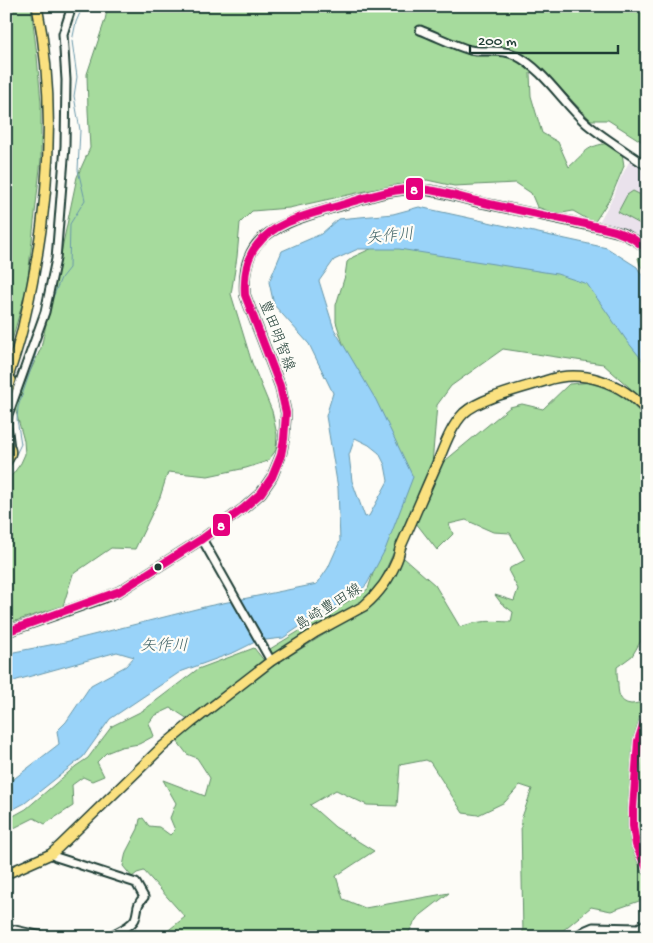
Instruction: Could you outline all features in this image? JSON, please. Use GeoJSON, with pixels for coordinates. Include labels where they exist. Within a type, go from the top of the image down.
{"type":"FeatureCollection","features":[{"type":"Feature","properties":{"kind":"main road"},"geometry":{"type":"LineString","coordinates":[[6,396],[17,359],[41,232],[48,160],[48,109],[45,64],[37,6]]}},
{"type":"Feature","properties":{"kind":"main road","name":"豊田明智線"},"geometry":{"type":"LineString","coordinates":[[6,632],[120,591],[202,539],[261,493],[276,469],[281,456],[286,420],[280,386],[246,295],[245,272],[249,258],[256,245],[266,235],[300,219],[335,207],[382,193],[413,189],[436,192],[609,230],[632,238],[647,249]]}},
{"type":"Feature","properties":{"kind":"main road"},"geometry":{"type":"LineString","coordinates":[[6,384],[24,323]]}},
{"type":"Feature","properties":{"kind":"main road","name":"島崎豊田線"},"geometry":{"type":"LineString","coordinates":[[6,874],[51,854],[162,747],[269,658],[364,606],[370,600],[382,587],[397,560],[448,437],[464,413],[476,405],[557,376],[581,376],[613,385],[629,394],[647,411]]}},
{"type":"Feature","properties":{"kind":"main road"},"geometry":{"type":"LineString","coordinates":[[6,461],[10,456],[8,447]]}},
{"type":"Feature","properties":{"kind":"main road"},"geometry":{"type":"LineString","coordinates":[[8,937],[10,931]]}},
{"type":"Feature","properties":{"kind":"street"},"geometry":{"type":"LineString","coordinates":[[8,447],[8,415],[45,312],[56,259],[64,146],[66,80],[63,34],[72,6]]}},
{"type":"Feature","properties":{"kind":"street"},"geometry":{"type":"LineString","coordinates":[[420,30],[472,50],[508,52],[515,55],[536,69],[587,124],[647,166]]}},
{"type":"Feature","properties":{"kind":"street"},"geometry":{"type":"LineString","coordinates":[[202,539],[269,658]]}},
{"type":"Feature","properties":{"kind":"street"},"geometry":{"type":"LineString","coordinates":[[647,712],[638,741],[633,826],[636,845],[647,870]]}},
{"type":"Feature","properties":{"kind":"street"},"geometry":{"type":"LineString","coordinates":[[51,854],[136,883],[141,890],[144,897],[138,904],[134,920],[108,937]]}},
{"type":"Feature","properties":{"kind":"street"},"geometry":{"type":"LineString","coordinates":[[575,937],[593,927],[638,928],[647,923]]}},
{"type":"Feature","properties":{"kind":"street"},"geometry":{"type":"LineString","coordinates":[[10,931],[47,937]]}},
{"type":"Feature","properties":{"kind":"shaded area"},"geometry":{"type":"Polygon","coordinates":[[[631,158],[647,167],[647,241],[631,231],[598,224],[631,158]]]}},
{"type":"Feature","properties":{"kind":"green space"},"geometry":{"type":"Polygon","coordinates":[[[6,6],[31,6],[41,103],[41,159],[27,286],[6,362],[6,6]]]}},
{"type":"Feature","properties":{"kind":"green space"},"geometry":{"type":"Polygon","coordinates":[[[108,6],[647,6],[647,145],[608,120],[591,120],[542,70],[530,73],[531,96],[542,133],[558,142],[569,167],[586,150],[595,146],[610,143],[622,153],[624,166],[611,197],[594,223],[573,211],[557,214],[537,207],[531,193],[516,183],[454,186],[427,180],[289,208],[252,211],[240,223],[231,294],[252,363],[272,411],[277,435],[276,450],[268,461],[208,476],[168,472],[160,497],[135,549],[111,548],[73,574],[63,606],[6,624],[6,480],[13,474],[25,454],[24,441],[15,408],[41,348],[77,177],[90,148],[87,74],[108,6]]]}},
{"type":"Feature","properties":{"kind":"green space"},"geometry":{"type":"Polygon","coordinates":[[[647,190],[647,224],[642,225],[618,212],[627,195],[633,191],[643,196],[647,190]]]}},
{"type":"Feature","properties":{"kind":"green space"},"geometry":{"type":"Polygon","coordinates":[[[379,245],[538,266],[597,283],[647,362],[647,403],[603,364],[503,349],[451,386],[437,405],[432,464],[416,504],[374,595],[273,656],[270,649],[368,589],[383,542],[409,483],[348,359],[336,322],[336,305],[345,276],[347,262],[353,257],[379,245]]]}},
{"type":"Feature","properties":{"kind":"green space"},"geometry":{"type":"Polygon","coordinates":[[[643,255],[647,258],[647,274],[640,265],[638,258],[643,255]]]}},
{"type":"Feature","properties":{"kind":"green space"},"geometry":{"type":"Polygon","coordinates":[[[593,382],[620,393],[647,419],[647,635],[642,639],[632,656],[617,667],[618,690],[624,702],[631,704],[647,701],[647,897],[611,911],[591,907],[555,937],[530,937],[523,934],[521,820],[532,789],[520,785],[505,802],[478,815],[463,813],[430,762],[426,760],[400,765],[397,806],[367,805],[336,790],[310,805],[335,827],[374,851],[336,876],[343,899],[365,908],[449,893],[417,918],[406,937],[160,937],[185,917],[144,871],[132,877],[123,866],[126,852],[138,829],[140,819],[143,818],[149,826],[159,827],[170,835],[175,830],[170,818],[176,803],[163,780],[205,796],[210,778],[197,758],[187,754],[177,741],[189,727],[188,719],[171,708],[154,716],[149,723],[154,736],[139,744],[121,747],[106,753],[97,762],[104,776],[92,781],[83,777],[72,785],[73,806],[45,824],[34,818],[6,832],[6,820],[26,809],[88,758],[112,726],[144,710],[198,669],[254,648],[270,668],[375,602],[404,558],[435,585],[460,627],[474,623],[511,622],[513,612],[501,603],[495,595],[514,601],[518,589],[509,572],[510,568],[525,560],[510,533],[493,532],[466,520],[449,524],[453,534],[437,550],[416,523],[428,490],[440,465],[510,407],[522,404],[543,409],[569,384],[593,382]]]}},
{"type":"Feature","properties":{"kind":"green space"},"geometry":{"type":"Polygon","coordinates":[[[647,932],[647,937],[607,937],[647,932]]]}},
{"type":"Feature","properties":{"kind":"water","name":"矢作川"},"geometry":{"type":"Polygon","coordinates":[[[419,207],[607,248],[637,267],[647,284],[647,366],[587,284],[557,274],[399,249],[358,249],[334,260],[319,281],[334,329],[376,400],[413,477],[385,550],[367,584],[359,593],[308,621],[283,638],[257,641],[235,652],[180,672],[110,719],[83,757],[25,803],[6,813],[6,785],[59,744],[57,731],[66,722],[91,685],[126,666],[134,657],[117,652],[17,680],[6,685],[6,656],[14,652],[65,642],[208,606],[317,584],[328,568],[340,541],[338,488],[326,416],[333,393],[309,344],[274,305],[269,282],[282,251],[321,234],[338,219],[393,214],[419,207]],[[355,438],[349,455],[352,481],[365,517],[369,516],[388,481],[385,465],[379,453],[355,438]]]}},
{"type":"Feature","properties":{"kind":"waterway"},"geometry":{"type":"LineString","coordinates":[[51,302],[61,278],[69,268],[70,224],[85,200],[78,170],[80,130],[74,96],[77,77],[72,41],[76,22],[83,6]]}},
{"type":"Feature","properties":{"kind":"waterway"},"geometry":{"type":"LineString","coordinates":[[6,475],[21,444],[17,419],[18,407],[43,327]]}},
{"type":"Feature","properties":{"kind":"transit line","name":"8"},"geometry":{"type":"LineString","coordinates":[[6,632],[120,591],[202,539],[244,508],[261,493],[272,477],[281,455],[286,413],[280,386],[245,295],[245,282],[246,269],[253,250],[274,229],[307,215],[370,197],[399,190],[419,189],[615,231],[632,238],[647,249]]}},
{"type":"Feature","properties":{"kind":"transit line","name":"8"},"geometry":{"type":"LineString","coordinates":[[647,713],[638,741],[633,809],[636,845],[647,869]]}}]}
